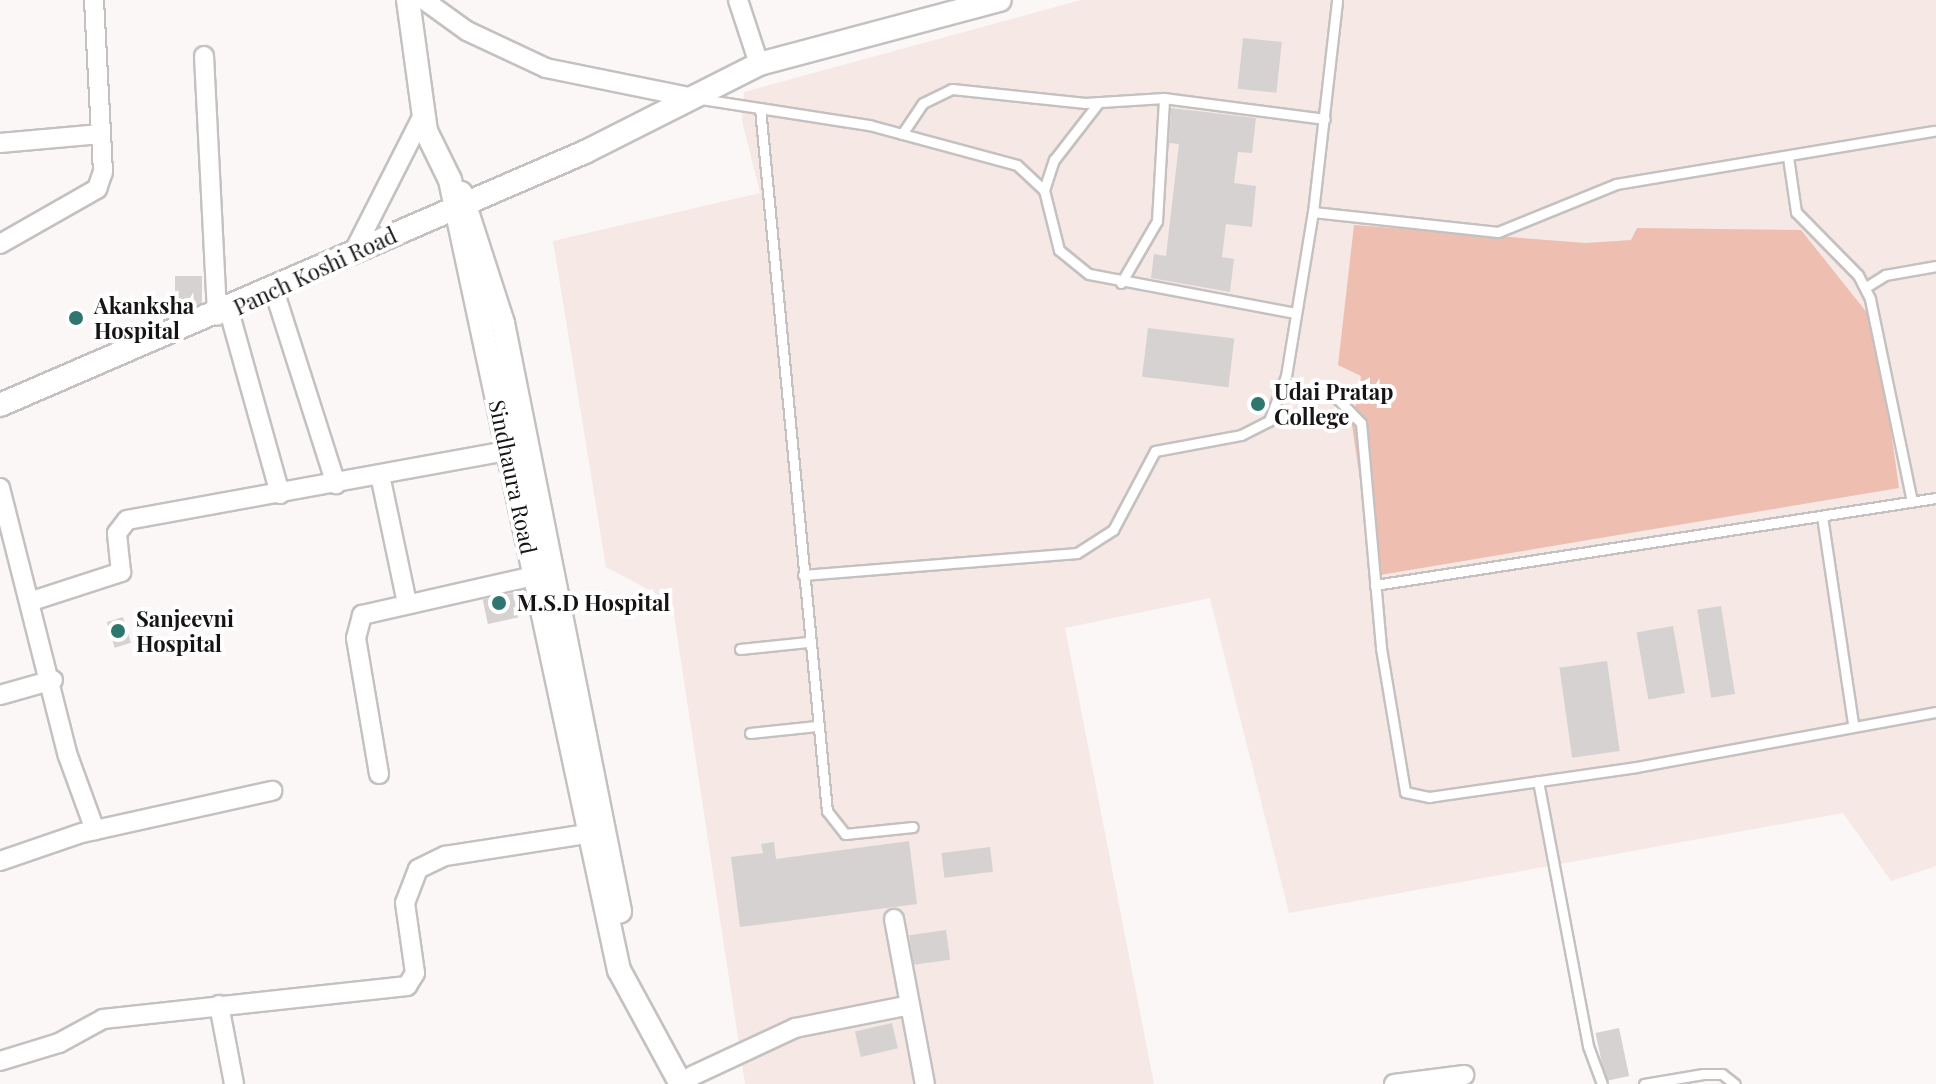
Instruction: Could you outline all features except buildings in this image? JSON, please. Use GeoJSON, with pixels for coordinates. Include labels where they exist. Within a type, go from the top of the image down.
{"type":"FeatureCollection","features":[{"type":"Feature","properties":{"kind":"street"},"geometry":{"type":"LineString","coordinates":[[0,244],[97,189],[101,134],[94,0]]}},
{"type":"Feature","properties":{"kind":"street","name":"Sindhaura Road"},"geometry":{"type":"LineString","coordinates":[[408,0],[423,115],[461,206],[533,576],[619,970],[690,1081]]}},
{"type":"Feature","properties":{"kind":"street"},"geometry":{"type":"LineString","coordinates":[[424,0],[467,31],[546,68],[694,98]]}},
{"type":"Feature","properties":{"kind":"street"},"geometry":{"type":"LineString","coordinates":[[738,0],[759,64]]}},
{"type":"Feature","properties":{"kind":"street","name":"Panch Koshi Road"},"geometry":{"type":"LineString","coordinates":[[0,405],[223,314],[694,98],[759,64],[1000,0]]}},
{"type":"Feature","properties":{"kind":"street"},"geometry":{"type":"LineString","coordinates":[[204,56],[223,314],[280,494]]}},
{"type":"Feature","properties":{"kind":"street"},"geometry":{"type":"LineString","coordinates":[[352,255],[423,115]]}},
{"type":"Feature","properties":{"kind":"street"},"geometry":{"type":"LineString","coordinates":[[0,143],[101,134]]}},
{"type":"Feature","properties":{"kind":"street"},"geometry":{"type":"LineString","coordinates":[[461,206],[503,323],[537,520],[635,971],[690,1081],[795,1028],[910,1005]]}},
{"type":"Feature","properties":{"kind":"street"},"geometry":{"type":"LineString","coordinates":[[274,290],[336,484]]}},
{"type":"Feature","properties":{"kind":"street"},"geometry":{"type":"LineString","coordinates":[[32,601],[121,572],[117,533],[127,520],[508,451]]}},
{"type":"Feature","properties":{"kind":"street"},"geometry":{"type":"LineString","coordinates":[[380,475],[407,603]]}},
{"type":"Feature","properties":{"kind":"street"},"geometry":{"type":"LineString","coordinates":[[0,488],[53,680],[68,756],[95,830]]}},
{"type":"Feature","properties":{"kind":"street"},"geometry":{"type":"LineString","coordinates":[[379,774],[356,626],[375,608],[533,576]]}},
{"type":"Feature","properties":{"kind":"street"},"geometry":{"type":"LineString","coordinates":[[0,695],[53,680]]}},
{"type":"Feature","properties":{"kind":"street"},"geometry":{"type":"LineString","coordinates":[[0,861],[95,830],[272,791]]}},
{"type":"Feature","properties":{"kind":"street"},"geometry":{"type":"LineString","coordinates":[[0,1061],[74,1037],[93,1022],[219,1005],[407,986],[415,973],[405,903],[418,869],[445,856],[587,834]]}},
{"type":"Feature","properties":{"kind":"street"},"geometry":{"type":"LineString","coordinates":[[894,919],[925,1084]]}},
{"type":"Feature","properties":{"kind":"street"},"geometry":{"type":"LineString","coordinates":[[219,1005],[234,1084]]}},
{"type":"Feature","properties":{"kind":"street"},"geometry":{"type":"LineString","coordinates":[[1394,1084],[1464,1075]]}},
{"type":"Feature","properties":{"kind":"lane"},"geometry":{"type":"LineString","coordinates":[[803,575],[1077,553],[1113,530],[1155,451],[1255,430],[1269,421],[1282,388],[1313,212],[1337,0]]}},
{"type":"Feature","properties":{"kind":"lane"},"geometry":{"type":"LineString","coordinates":[[902,134],[923,103],[952,89],[1099,102],[1164,98],[1325,119]]}},
{"type":"Feature","properties":{"kind":"lane"},"geometry":{"type":"LineString","coordinates":[[694,98],[902,134],[1017,165],[1044,190]]}},
{"type":"Feature","properties":{"kind":"lane"},"geometry":{"type":"LineString","coordinates":[[1121,283],[1157,221],[1164,98]]}},
{"type":"Feature","properties":{"kind":"lane"},"geometry":{"type":"LineString","coordinates":[[1099,102],[1054,160],[1044,190],[1059,250],[1089,274],[1121,283],[1295,313]]}},
{"type":"Feature","properties":{"kind":"lane"},"geometry":{"type":"LineString","coordinates":[[760,108],[808,642],[831,826],[855,835],[913,827]]}},
{"type":"Feature","properties":{"kind":"lane"},"geometry":{"type":"LineString","coordinates":[[1313,212],[1498,232],[1616,184],[1934,131]]}},
{"type":"Feature","properties":{"kind":"lane"},"geometry":{"type":"LineString","coordinates":[[1788,157],[1796,212],[1866,287],[1912,502]]}},
{"type":"Feature","properties":{"kind":"lane"},"geometry":{"type":"LineString","coordinates":[[1866,287],[1885,275],[1936,266]]}},
{"type":"Feature","properties":{"kind":"lane"},"geometry":{"type":"LineString","coordinates":[[1282,388],[1334,395],[1361,423],[1375,585],[1405,792],[1429,797],[1538,781],[1936,712]]}},
{"type":"Feature","properties":{"kind":"lane"},"geometry":{"type":"LineString","coordinates":[[1375,585],[1936,498]]}},
{"type":"Feature","properties":{"kind":"lane"},"geometry":{"type":"LineString","coordinates":[[1822,516],[1853,724]]}},
{"type":"Feature","properties":{"kind":"lane"},"geometry":{"type":"LineString","coordinates":[[740,649],[808,642]]}},
{"type":"Feature","properties":{"kind":"lane"},"geometry":{"type":"LineString","coordinates":[[750,733],[817,726]]}},
{"type":"Feature","properties":{"kind":"lane"},"geometry":{"type":"LineString","coordinates":[[1538,781],[1590,1057],[1602,1084]]}},
{"type":"Feature","properties":{"kind":"lane"},"geometry":{"type":"LineString","coordinates":[[1644,1084],[1703,1074],[1735,1084]]}},
{"type":"Feature","properties":{"kind":"shaded area","name":"Udai Pratap College"},"geometry":{"type":"Polygon","coordinates":[[[1081,0],[1936,0],[1936,866],[1891,881],[1843,813],[1289,913],[1210,598],[1065,628],[1154,1084],[745,1084],[672,602],[606,567],[553,241],[760,193],[742,121],[744,92],[1081,0]]]}},
{"type":"Feature","properties":{"kind":"shaded area"},"geometry":{"type":"Polygon","coordinates":[[[1354,225],[1586,243],[1631,240],[1637,228],[1801,230],[1876,324],[1899,488],[1374,576],[1352,425],[1361,376],[1338,365],[1354,225]]]}},
{"type":"Feature","properties":{"kind":"place","name":"Akanksha Hospital"},"geometry":{"type":"Point","coordinates":[76,318]}},
{"type":"Feature","properties":{"kind":"place","name":"Udai Pratap College"},"geometry":{"type":"Point","coordinates":[1258,404]}},
{"type":"Feature","properties":{"kind":"place","name":"M.S.D Hospital"},"geometry":{"type":"Point","coordinates":[499,603]}},
{"type":"Feature","properties":{"kind":"place","name":"Sanjeevni Hospital"},"geometry":{"type":"Point","coordinates":[118,631]}}]}
